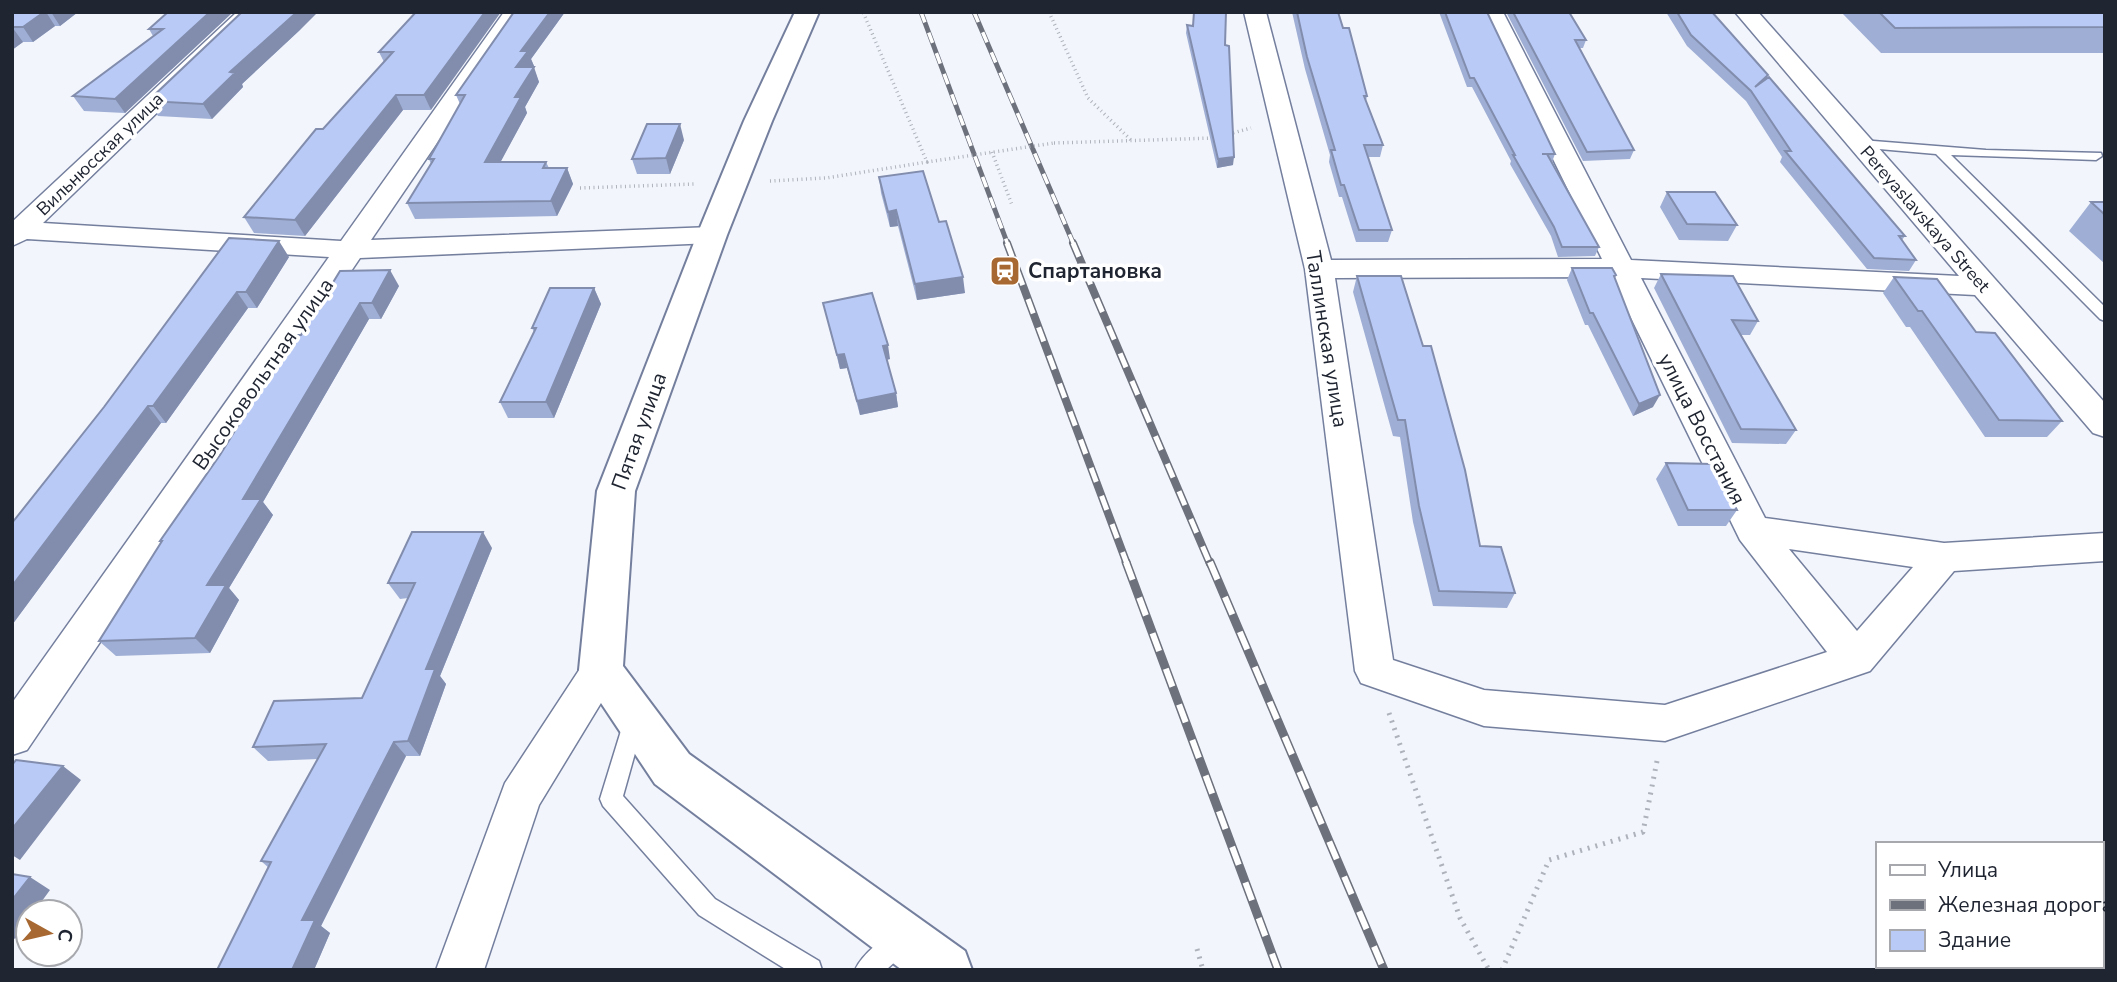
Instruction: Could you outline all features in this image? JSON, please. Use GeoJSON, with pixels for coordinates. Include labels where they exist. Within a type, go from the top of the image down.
{"type":"FeatureCollection","features":[{"type":"Feature","properties":{"kind":"street","name":"Вильнюсская улица"},"geometry":{"type":"LineString","coordinates":[[15,233],[250,12]]}},
{"type":"Feature","properties":{"kind":"street","name":"Высоковольтная улица"},"geometry":{"type":"LineString","coordinates":[[12,737],[516,12]]}},
{"type":"Feature","properties":{"kind":"street","name":"Пятая улица"},"geometry":{"type":"LineString","coordinates":[[460,970],[520,797],[601,670],[616,491],[712,235],[807,12]]}},
{"type":"Feature","properties":{"kind":"street","name":"Таллинская улица"},"geometry":{"type":"LineString","coordinates":[[1255,12],[1319,269],[1375,671]]}},
{"type":"Feature","properties":{"kind":"street","name":"улица Восстания"},"geometry":{"type":"LineString","coordinates":[[1492,12],[1753,530],[1944,557],[2105,547]]}},
{"type":"Feature","properties":{"kind":"street","name":"Pereyaslavskaya Street"},"geometry":{"type":"LineString","coordinates":[[1746,12],[2105,425]]}},
{"type":"Feature","properties":{"kind":"street"},"geometry":{"type":"LineString","coordinates":[[15,233],[348,250],[712,235]]}},
{"type":"Feature","properties":{"kind":"street"},"geometry":{"type":"LineString","coordinates":[[1319,269],[1620,268],[1984,286]]}},
{"type":"Feature","properties":{"kind":"street"},"geometry":{"type":"LineString","coordinates":[[1753,530],[1856,659]]}},
{"type":"Feature","properties":{"kind":"street"},"geometry":{"type":"LineString","coordinates":[[1375,671],[1484,708],[1665,723],[1856,659],[1944,557]]}},
{"type":"Feature","properties":{"kind":"street"},"geometry":{"type":"LineString","coordinates":[[601,670],[672,769],[885,954],[946,970]]}},
{"type":"Feature","properties":{"kind":"lane"},"geometry":{"type":"LineString","coordinates":[[1861,144],[1986,154],[2096,156]]}},
{"type":"Feature","properties":{"kind":"lane"},"geometry":{"type":"LineString","coordinates":[[1940,151],[2105,316]]}},
{"type":"Feature","properties":{"kind":"lane"},"geometry":{"type":"LineString","coordinates":[[635,718],[611,799],[707,906],[810,970]]}},
{"type":"Feature","properties":{"kind":"path"},"geometry":{"type":"LineString","coordinates":[[863,12],[927,162]]}},
{"type":"Feature","properties":{"kind":"path"},"geometry":{"type":"LineString","coordinates":[[1049,12],[1088,98],[1132,142]]}},
{"type":"Feature","properties":{"kind":"path"},"geometry":{"type":"LineString","coordinates":[[826,177],[1054,143],[1209,139],[1282,119]]}},
{"type":"Feature","properties":{"kind":"path"},"geometry":{"type":"LineString","coordinates":[[992,152],[1012,205]]}},
{"type":"Feature","properties":{"kind":"path"},"geometry":{"type":"LineString","coordinates":[[1375,671],[1460,918],[1489,970]]}},
{"type":"Feature","properties":{"kind":"path"},"geometry":{"type":"LineString","coordinates":[[1502,970],[1549,860],[1643,832],[1665,723]]}},
{"type":"Feature","properties":{"kind":"path"},"geometry":{"type":"LineString","coordinates":[[1197,949],[1203,970]]}},
{"type":"Feature","properties":{"kind":"building"},"geometry":{"type":"Polygon","coordinates":[[[12,12],[44,12],[23,27],[12,27],[12,12]]]}},
{"type":"Feature","properties":{"kind":"building"},"geometry":{"type":"Polygon","coordinates":[[[168,12],[210,12],[115,99],[73,96],[163,29],[149,29],[168,12]]]}},
{"type":"Feature","properties":{"kind":"building"},"geometry":{"type":"Polygon","coordinates":[[[242,12],[297,12],[230,72],[235,73],[203,104],[148,101],[242,12]]]}},
{"type":"Feature","properties":{"kind":"building"},"geometry":{"type":"Polygon","coordinates":[[[416,12],[485,12],[424,95],[396,95],[295,220],[244,217],[316,129],[323,129],[393,52],[379,52],[416,12]]]}},
{"type":"Feature","properties":{"kind":"building"},"geometry":{"type":"Polygon","coordinates":[[[514,12],[550,12],[521,51],[528,51],[516,67],[534,67],[515,97],[521,97],[485,162],[546,162],[543,168],[567,168],[551,201],[407,203],[434,159],[429,159],[465,95],[456,95],[514,12]]]}},
{"type":"Feature","properties":{"kind":"building"},"geometry":{"type":"Polygon","coordinates":[[[1194,12],[1226,12],[1225,45],[1229,46],[1234,157],[1218,159],[1187,25],[1193,26],[1194,12]]]}},
{"type":"Feature","properties":{"kind":"building"},"geometry":{"type":"Polygon","coordinates":[[[1297,12],[1338,12],[1343,28],[1349,28],[1367,96],[1364,96],[1383,145],[1364,145],[1392,230],[1359,230],[1344,185],[1341,185],[1331,150],[1335,150],[1307,57],[1297,12]]]}},
{"type":"Feature","properties":{"kind":"building"},"geometry":{"type":"Polygon","coordinates":[[[1445,12],[1487,12],[1555,154],[1547,154],[1599,247],[1562,247],[1554,227],[1474,78],[1470,78],[1445,12]]]}},
{"type":"Feature","properties":{"kind":"building"},"geometry":{"type":"Polygon","coordinates":[[[1513,12],[1569,12],[1586,40],[1575,40],[1634,150],[1587,152],[1513,12]]]}},
{"type":"Feature","properties":{"kind":"building"},"geometry":{"type":"Polygon","coordinates":[[[1677,12],[1712,12],[1768,75],[1755,87],[1769,77],[1905,236],[1899,236],[1916,260],[1874,258],[1785,151],[1791,151],[1751,91],[1691,35],[1677,12]]]}},
{"type":"Feature","properties":{"kind":"building"},"geometry":{"type":"Polygon","coordinates":[[[1879,12],[2105,12],[2105,27],[1895,28],[1879,12]]]}},
{"type":"Feature","properties":{"kind":"building"},"geometry":{"type":"Polygon","coordinates":[[[647,124],[680,124],[666,158],[632,159],[647,124]]]}},
{"type":"Feature","properties":{"kind":"building"},"geometry":{"type":"Polygon","coordinates":[[[923,171],[939,222],[946,221],[963,277],[915,284],[896,210],[888,212],[879,177],[923,171]]]}},
{"type":"Feature","properties":{"kind":"building"},"geometry":{"type":"Polygon","coordinates":[[[1667,192],[1715,192],[1737,225],[1687,224],[1667,192]]]}},
{"type":"Feature","properties":{"kind":"building"},"geometry":{"type":"Polygon","coordinates":[[[2091,202],[2105,202],[2105,215],[2091,202]]]}},
{"type":"Feature","properties":{"kind":"building"},"geometry":{"type":"Polygon","coordinates":[[[229,238],[279,241],[246,292],[237,292],[153,406],[148,406],[12,586],[12,523],[104,407],[229,238]]]}},
{"type":"Feature","properties":{"kind":"building"},"geometry":{"type":"Polygon","coordinates":[[[1572,268],[1612,268],[1660,395],[1639,404],[1593,313],[1590,313],[1572,268]]]}},
{"type":"Feature","properties":{"kind":"building"},"geometry":{"type":"Polygon","coordinates":[[[390,270],[372,303],[360,303],[243,499],[261,499],[207,585],[226,585],[195,638],[99,641],[160,541],[220,455],[294,335],[301,335],[340,271],[390,270]]]}},
{"type":"Feature","properties":{"kind":"building"},"geometry":{"type":"Polygon","coordinates":[[[1661,274],[1733,276],[1758,321],[1732,320],[1796,430],[1741,429],[1661,274]]]}},
{"type":"Feature","properties":{"kind":"building"},"geometry":{"type":"Polygon","coordinates":[[[1357,276],[1401,276],[1423,346],[1431,346],[1465,470],[1480,546],[1501,547],[1515,593],[1439,591],[1419,506],[1405,420],[1398,420],[1357,276]]]}},
{"type":"Feature","properties":{"kind":"building"},"geometry":{"type":"Polygon","coordinates":[[[1894,277],[1937,279],[1976,332],[1995,333],[2062,421],[1999,420],[1922,311],[1918,311],[1894,277]]]}},
{"type":"Feature","properties":{"kind":"building"},"geometry":{"type":"Polygon","coordinates":[[[550,288],[594,288],[546,402],[500,402],[536,328],[532,328],[550,288]]]}},
{"type":"Feature","properties":{"kind":"building"},"geometry":{"type":"Polygon","coordinates":[[[872,293],[888,345],[883,346],[896,393],[857,401],[844,354],[837,355],[823,303],[872,293]]]}},
{"type":"Feature","properties":{"kind":"building"},"geometry":{"type":"Polygon","coordinates":[[[1666,463],[1713,464],[1737,510],[1688,510],[1666,463]]]}},
{"type":"Feature","properties":{"kind":"building"},"geometry":{"type":"Polygon","coordinates":[[[412,532],[483,532],[426,669],[435,669],[408,741],[394,742],[302,920],[315,920],[292,970],[217,970],[271,862],[261,861],[326,744],[253,747],[274,701],[362,698],[415,583],[388,583],[412,532]]]}},
{"type":"Feature","properties":{"kind":"building"},"geometry":{"type":"Polygon","coordinates":[[[16,760],[63,766],[12,829],[12,765],[16,760]]]}},
{"type":"Feature","properties":{"kind":"building"},"geometry":{"type":"Polygon","coordinates":[[[12,874],[30,877],[12,900],[12,874]]]}},
{"type":"Feature","properties":{"kind":"railway"},"geometry":{"type":"LineString","coordinates":[[921,12],[1008,245]]}},
{"type":"Feature","properties":{"kind":"railway"},"geometry":{"type":"LineString","coordinates":[[974,12],[1074,245]]}},
{"type":"Feature","properties":{"kind":"railway"},"geometry":{"type":"LineString","coordinates":[[1007,243],[1127,564]]}},
{"type":"Feature","properties":{"kind":"railway"},"geometry":{"type":"LineString","coordinates":[[1073,243],[1210,564]]}},
{"type":"Feature","properties":{"kind":"railway"},"geometry":{"type":"LineString","coordinates":[[1126,562],[1278,970]]}},
{"type":"Feature","properties":{"kind":"railway"},"geometry":{"type":"LineString","coordinates":[[1210,562],[1384,970]]}},
{"type":"Feature","properties":{"kind":"place","name":"Спартановка"},"geometry":{"type":"Point","coordinates":[1005,271]}}]}
